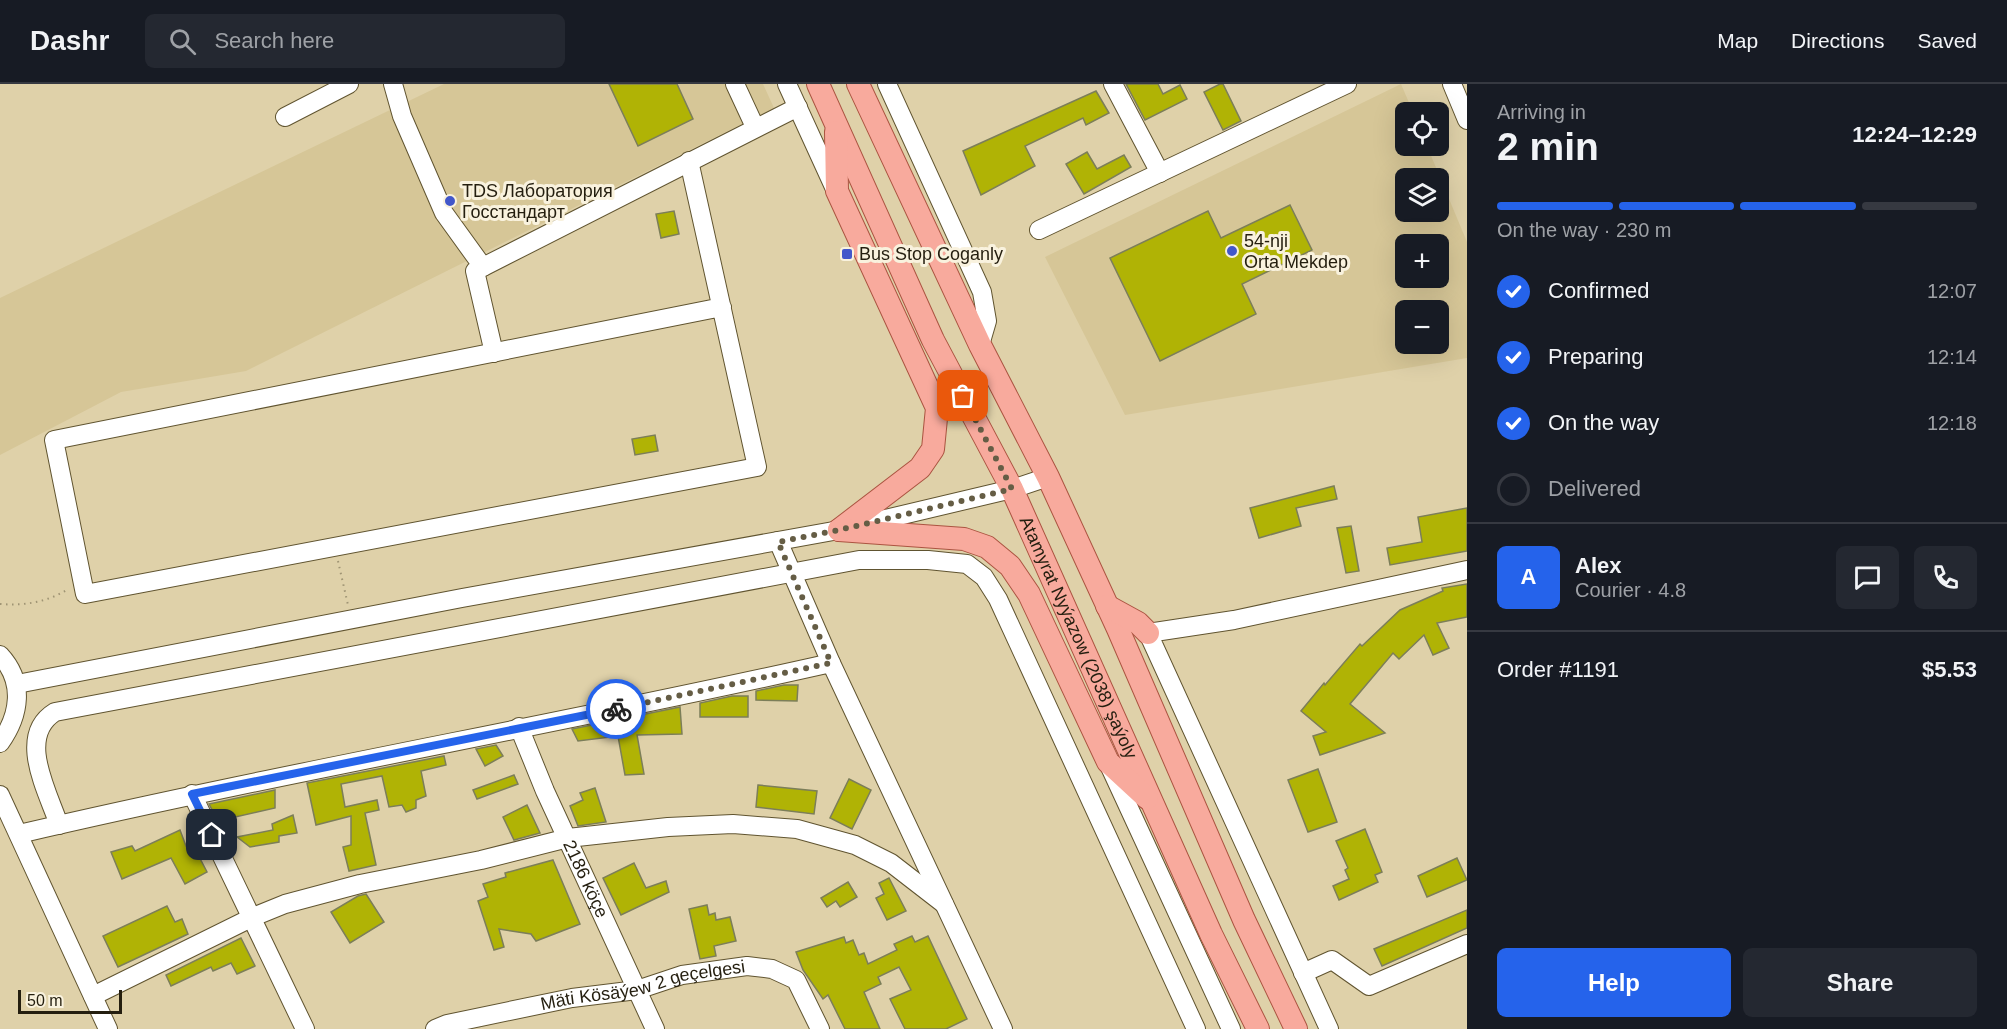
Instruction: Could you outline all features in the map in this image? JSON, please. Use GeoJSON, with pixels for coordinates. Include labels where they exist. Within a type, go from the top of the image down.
{"type":"FeatureCollection","features":[{"type":"Feature","properties":{"kind":"main road","name":"Atamyrat Nyýazow (2038) şaýoly"},"geometry":{"type":"LineString","coordinates":[[818,84],[933,340],[1012,489],[1211,934],[1258,1029]]}},
{"type":"Feature","properties":{"kind":"main road","name":"Atamyrat Nyýazow (2038) şaýoly"},"geometry":{"type":"LineString","coordinates":[[858,84],[980,345],[1048,477],[1244,920],[1296,1029]]}},
{"type":"Feature","properties":{"kind":"main road"},"geometry":{"type":"LineString","coordinates":[[836,124],[837,191],[937,408],[933,449],[908,479],[839,530]]}},
{"type":"Feature","properties":{"kind":"main road"},"geometry":{"type":"LineString","coordinates":[[890,307],[933,340]]}},
{"type":"Feature","properties":{"kind":"main road"},"geometry":{"type":"LineString","coordinates":[[839,530],[938,535],[964,539],[987,548],[1010,566],[1029,594],[1108,762],[1153,803]]}},
{"type":"Feature","properties":{"kind":"main road"},"geometry":{"type":"LineString","coordinates":[[1063,601],[1066,672]]}},
{"type":"Feature","properties":{"kind":"main road"},"geometry":{"type":"LineString","coordinates":[[1107,606],[1138,624],[1148,633]]}},
{"type":"Feature","properties":{"kind":"street"},"geometry":{"type":"LineString","coordinates":[[285,117],[349,84]]}},
{"type":"Feature","properties":{"kind":"street"},"geometry":{"type":"LineString","coordinates":[[393,84],[402,116],[444,213],[483,267]]}},
{"type":"Feature","properties":{"kind":"street"},"geometry":{"type":"LineString","coordinates":[[735,84],[755,127]]}},
{"type":"Feature","properties":{"kind":"street"},"geometry":{"type":"LineString","coordinates":[[787,84],[837,191]]}},
{"type":"Feature","properties":{"kind":"street"},"geometry":{"type":"LineString","coordinates":[[1113,84],[1161,173]]}},
{"type":"Feature","properties":{"kind":"street"},"geometry":{"type":"LineString","coordinates":[[1039,230],[1347,84]]}},
{"type":"Feature","properties":{"kind":"street"},"geometry":{"type":"LineString","coordinates":[[1452,84],[1467,120]]}},
{"type":"Feature","properties":{"kind":"street"},"geometry":{"type":"LineString","coordinates":[[889,85],[982,292],[987,321],[980,345]]}},
{"type":"Feature","properties":{"kind":"street"},"geometry":{"type":"LineString","coordinates":[[494,353],[475,271],[798,107]]}},
{"type":"Feature","properties":{"kind":"street"},"geometry":{"type":"LineString","coordinates":[[689,161],[722,308],[757,468],[85,594],[54,440],[722,308]]}},
{"type":"Feature","properties":{"kind":"street"},"geometry":{"type":"LineString","coordinates":[[17,684],[839,530],[1012,489],[1048,477]]}},
{"type":"Feature","properties":{"kind":"street"},"geometry":{"type":"LineString","coordinates":[[778,542],[831,663],[1003,1029]]}},
{"type":"Feature","properties":{"kind":"street"},"geometry":{"type":"LineString","coordinates":[[59,825],[36,754],[38,729],[43,719],[54,712],[503,628],[789,571],[859,560],[928,560],[967,564],[984,577],[998,599],[1196,1029]]}},
{"type":"Feature","properties":{"kind":"street"},"geometry":{"type":"LineString","coordinates":[[1329,1029],[1148,633],[1234,620],[1467,570]]}},
{"type":"Feature","properties":{"kind":"street"},"geometry":{"type":"LineString","coordinates":[[0,655],[8,664],[17,684],[18,705],[12,726],[0,743]]}},
{"type":"Feature","properties":{"kind":"street"},"geometry":{"type":"LineString","coordinates":[[19,834],[192,794],[519,727],[684,696],[831,663]]}},
{"type":"Feature","properties":{"kind":"street","name":"2186 köçe"},"geometry":{"type":"LineString","coordinates":[[519,727],[545,791],[655,1029]]}},
{"type":"Feature","properties":{"kind":"street"},"geometry":{"type":"LineString","coordinates":[[1108,762],[1231,1029]]}},
{"type":"Feature","properties":{"kind":"street"},"geometry":{"type":"LineString","coordinates":[[192,794],[305,1029]]}},
{"type":"Feature","properties":{"kind":"street"},"geometry":{"type":"LineString","coordinates":[[0,795],[108,1029]]}},
{"type":"Feature","properties":{"kind":"street"},"geometry":{"type":"LineString","coordinates":[[93,996],[253,917],[285,904],[360,884],[481,860],[568,838],[668,827],[733,824],[797,829],[855,845],[891,864],[947,906]]}},
{"type":"Feature","properties":{"kind":"street"},"geometry":{"type":"LineString","coordinates":[[1303,973],[1332,960],[1370,986],[1467,944]]}},
{"type":"Feature","properties":{"kind":"street","name":"Mäti Kösäýew 2 geçelgesi"},"geometry":{"type":"LineString","coordinates":[[435,1029],[470,1024],[572,998],[637,990],[682,975],[747,966],[772,969],[796,980],[820,1029]]}},
{"type":"Feature","properties":{"kind":"path"},"geometry":{"type":"LineString","coordinates":[[335,547],[351,620]]}},
{"type":"Feature","properties":{"kind":"path"},"geometry":{"type":"LineString","coordinates":[[0,604],[14,605],[53,598],[82,579]]}},
{"type":"Feature","properties":{"kind":"shaded area"},"geometry":{"type":"Polygon","coordinates":[[[444,84],[763,84],[774,108],[246,371],[121,392],[0,455],[0,298],[444,84]]]}},
{"type":"Feature","properties":{"kind":"shaded area","name":"54-nji Orta Mekdep"},"geometry":{"type":"Polygon","coordinates":[[[1401,84],[1409,102],[1395,102],[1395,156],[1431,156],[1436,168],[1395,168],[1395,222],[1449,222],[1449,199],[1467,242],[1467,358],[1125,415],[1045,257],[1401,84]]]}},
{"type":"Feature","properties":{"kind":"building"},"geometry":{"type":"Polygon","coordinates":[[[609,84],[677,84],[693,119],[638,146],[609,84]]]}},
{"type":"Feature","properties":{"kind":"building"},"geometry":{"type":"Polygon","coordinates":[[[1126,84],[1158,84],[1163,94],[1180,85],[1187,99],[1145,120],[1126,84]]]}},
{"type":"Feature","properties":{"kind":"building"},"geometry":{"type":"Polygon","coordinates":[[[1223,84],[1241,121],[1223,130],[1204,92],[1223,84]]]}},
{"type":"Feature","properties":{"kind":"building"},"geometry":{"type":"Polygon","coordinates":[[[1096,91],[1109,113],[1086,125],[1083,118],[1025,146],[1035,166],[981,195],[963,151],[1096,91]]]}},
{"type":"Feature","properties":{"kind":"building"},"geometry":{"type":"Polygon","coordinates":[[[1087,152],[1097,169],[1124,155],[1131,167],[1084,194],[1066,164],[1087,152]]]}},
{"type":"Feature","properties":{"kind":"building"},"geometry":{"type":"Polygon","coordinates":[[[1290,205],[1312,250],[1242,284],[1256,314],[1160,361],[1110,258],[1208,211],[1221,238],[1290,205]]]}},
{"type":"Feature","properties":{"kind":"building"},"geometry":{"type":"Polygon","coordinates":[[[674,211],[679,234],[661,238],[656,214],[674,211]]]}},
{"type":"Feature","properties":{"kind":"building"},"geometry":{"type":"Polygon","coordinates":[[[655,435],[658,451],[635,455],[632,439],[655,435]]]}},
{"type":"Feature","properties":{"kind":"building"},"geometry":{"type":"Polygon","coordinates":[[[1334,486],[1337,499],[1296,508],[1301,526],[1259,538],[1250,508],[1334,486]]]}},
{"type":"Feature","properties":{"kind":"building"},"geometry":{"type":"Polygon","coordinates":[[[1467,508],[1467,551],[1390,565],[1387,548],[1422,542],[1418,517],[1467,508]]]}},
{"type":"Feature","properties":{"kind":"building"},"geometry":{"type":"Polygon","coordinates":[[[1351,526],[1359,571],[1346,573],[1337,528],[1351,526]]]}},
{"type":"Feature","properties":{"kind":"building"},"geometry":{"type":"Polygon","coordinates":[[[1467,584],[1467,617],[1437,623],[1449,648],[1433,655],[1424,635],[1399,659],[1393,653],[1350,704],[1385,733],[1320,755],[1313,736],[1326,732],[1301,711],[1324,683],[1325,685],[1360,644],[1362,646],[1400,610],[1443,591],[1442,588],[1467,584]]]}},
{"type":"Feature","properties":{"kind":"building"},"geometry":{"type":"Polygon","coordinates":[[[784,685],[798,685],[797,701],[756,700],[756,691],[784,685]]]}},
{"type":"Feature","properties":{"kind":"building"},"geometry":{"type":"Polygon","coordinates":[[[732,696],[748,696],[748,717],[700,717],[700,703],[732,696]]]}},
{"type":"Feature","properties":{"kind":"building"},"geometry":{"type":"Polygon","coordinates":[[[680,707],[682,734],[637,735],[644,774],[625,775],[618,736],[578,741],[572,729],[680,707]]]}},
{"type":"Feature","properties":{"kind":"building"},"geometry":{"type":"Polygon","coordinates":[[[496,745],[503,756],[485,766],[476,749],[496,745]]]}},
{"type":"Feature","properties":{"kind":"building"},"geometry":{"type":"Polygon","coordinates":[[[444,756],[446,765],[421,771],[426,796],[416,800],[416,808],[406,812],[402,805],[389,807],[382,776],[341,784],[345,807],[377,800],[379,810],[365,813],[376,865],[349,871],[343,847],[351,845],[351,816],[316,825],[307,783],[444,756]]]}},
{"type":"Feature","properties":{"kind":"building"},"geometry":{"type":"Polygon","coordinates":[[[1318,769],[1337,822],[1308,832],[1288,780],[1318,769]]]}},
{"type":"Feature","properties":{"kind":"building"},"geometry":{"type":"Polygon","coordinates":[[[514,775],[518,784],[477,799],[473,790],[514,775]]]}},
{"type":"Feature","properties":{"kind":"building"},"geometry":{"type":"Polygon","coordinates":[[[849,779],[871,790],[852,829],[830,818],[849,779]]]}},
{"type":"Feature","properties":{"kind":"building"},"geometry":{"type":"Polygon","coordinates":[[[758,785],[817,791],[814,814],[756,807],[758,785]]]}},
{"type":"Feature","properties":{"kind":"building"},"geometry":{"type":"Polygon","coordinates":[[[595,788],[606,822],[578,826],[570,806],[583,800],[580,793],[595,788]]]}},
{"type":"Feature","properties":{"kind":"building"},"geometry":{"type":"Polygon","coordinates":[[[275,790],[275,808],[218,821],[209,804],[275,790]]]}},
{"type":"Feature","properties":{"kind":"building"},"geometry":{"type":"Polygon","coordinates":[[[527,805],[540,833],[514,840],[503,817],[527,805]]]}},
{"type":"Feature","properties":{"kind":"building"},"geometry":{"type":"Polygon","coordinates":[[[293,815],[297,833],[279,836],[279,842],[250,847],[237,837],[273,830],[272,824],[293,815]]]}},
{"type":"Feature","properties":{"kind":"building"},"geometry":{"type":"Polygon","coordinates":[[[1365,829],[1382,872],[1375,875],[1378,882],[1339,900],[1333,886],[1349,879],[1345,870],[1348,868],[1336,841],[1365,829]]]}},
{"type":"Feature","properties":{"kind":"building"},"geometry":{"type":"Polygon","coordinates":[[[180,830],[186,846],[191,851],[195,849],[207,872],[185,884],[171,858],[122,879],[111,852],[132,846],[135,851],[180,830]]]}},
{"type":"Feature","properties":{"kind":"building"},"geometry":{"type":"Polygon","coordinates":[[[1457,858],[1467,880],[1427,897],[1418,876],[1457,858]]]}},
{"type":"Feature","properties":{"kind":"building"},"geometry":{"type":"Polygon","coordinates":[[[553,860],[580,924],[536,941],[531,934],[499,929],[504,947],[494,950],[478,901],[488,897],[483,884],[506,877],[505,873],[553,860]]]}},
{"type":"Feature","properties":{"kind":"building"},"geometry":{"type":"Polygon","coordinates":[[[634,863],[646,888],[666,881],[669,892],[621,915],[603,878],[634,863]]]}},
{"type":"Feature","properties":{"kind":"building"},"geometry":{"type":"Polygon","coordinates":[[[889,878],[906,911],[887,920],[876,898],[884,894],[879,883],[889,878]]]}},
{"type":"Feature","properties":{"kind":"building"},"geometry":{"type":"Polygon","coordinates":[[[848,882],[857,897],[840,907],[836,901],[827,907],[821,898],[848,882]]]}},
{"type":"Feature","properties":{"kind":"building"},"geometry":{"type":"Polygon","coordinates":[[[366,894],[384,922],[350,943],[331,912],[358,896],[366,894]]]}},
{"type":"Feature","properties":{"kind":"building"},"geometry":{"type":"Polygon","coordinates":[[[707,905],[709,915],[715,913],[716,920],[730,917],[736,941],[714,946],[716,956],[700,959],[689,909],[707,905]]]}},
{"type":"Feature","properties":{"kind":"building"},"geometry":{"type":"Polygon","coordinates":[[[167,906],[175,922],[182,919],[188,934],[118,967],[103,936],[167,906]]]}},
{"type":"Feature","properties":{"kind":"building"},"geometry":{"type":"Polygon","coordinates":[[[1467,910],[1467,928],[1382,966],[1374,949],[1467,910]]]}},
{"type":"Feature","properties":{"kind":"building"},"geometry":{"type":"Polygon","coordinates":[[[912,936],[915,942],[928,936],[967,1019],[946,1029],[905,1029],[890,999],[911,990],[899,967],[878,977],[881,984],[864,992],[880,1029],[845,1029],[828,995],[823,999],[803,970],[796,952],[844,937],[846,943],[853,940],[859,955],[864,953],[868,964],[897,950],[894,944],[912,936]]]}},
{"type":"Feature","properties":{"kind":"building"},"geometry":{"type":"Polygon","coordinates":[[[241,938],[255,966],[237,974],[231,963],[213,971],[211,967],[171,986],[166,975],[241,938]]]}},
{"type":"Feature","properties":{"kind":"way so far"},"geometry":{"type":"LineString","coordinates":[[616,709],[831,663],[778,542],[1012,489],[963,396]]}},
{"type":"Feature","properties":{"kind":"place","name":"TDS Лаборатория Госстандарт"},"geometry":{"type":"Point","coordinates":[450,201]}},
{"type":"Feature","properties":{"kind":"place","name":"54-nji Orta Mekdep"},"geometry":{"type":"Point","coordinates":[1232,251]}},
{"type":"Feature","properties":{"kind":"place","name":"Bus Stop Coganly"},"geometry":{"type":"Point","coordinates":[847,254]}},
{"type":"Feature","properties":{"kind":"route"},"geometry":{"type":"LineString","coordinates":[[212,835],[192,794],[616,709]]}}]}
